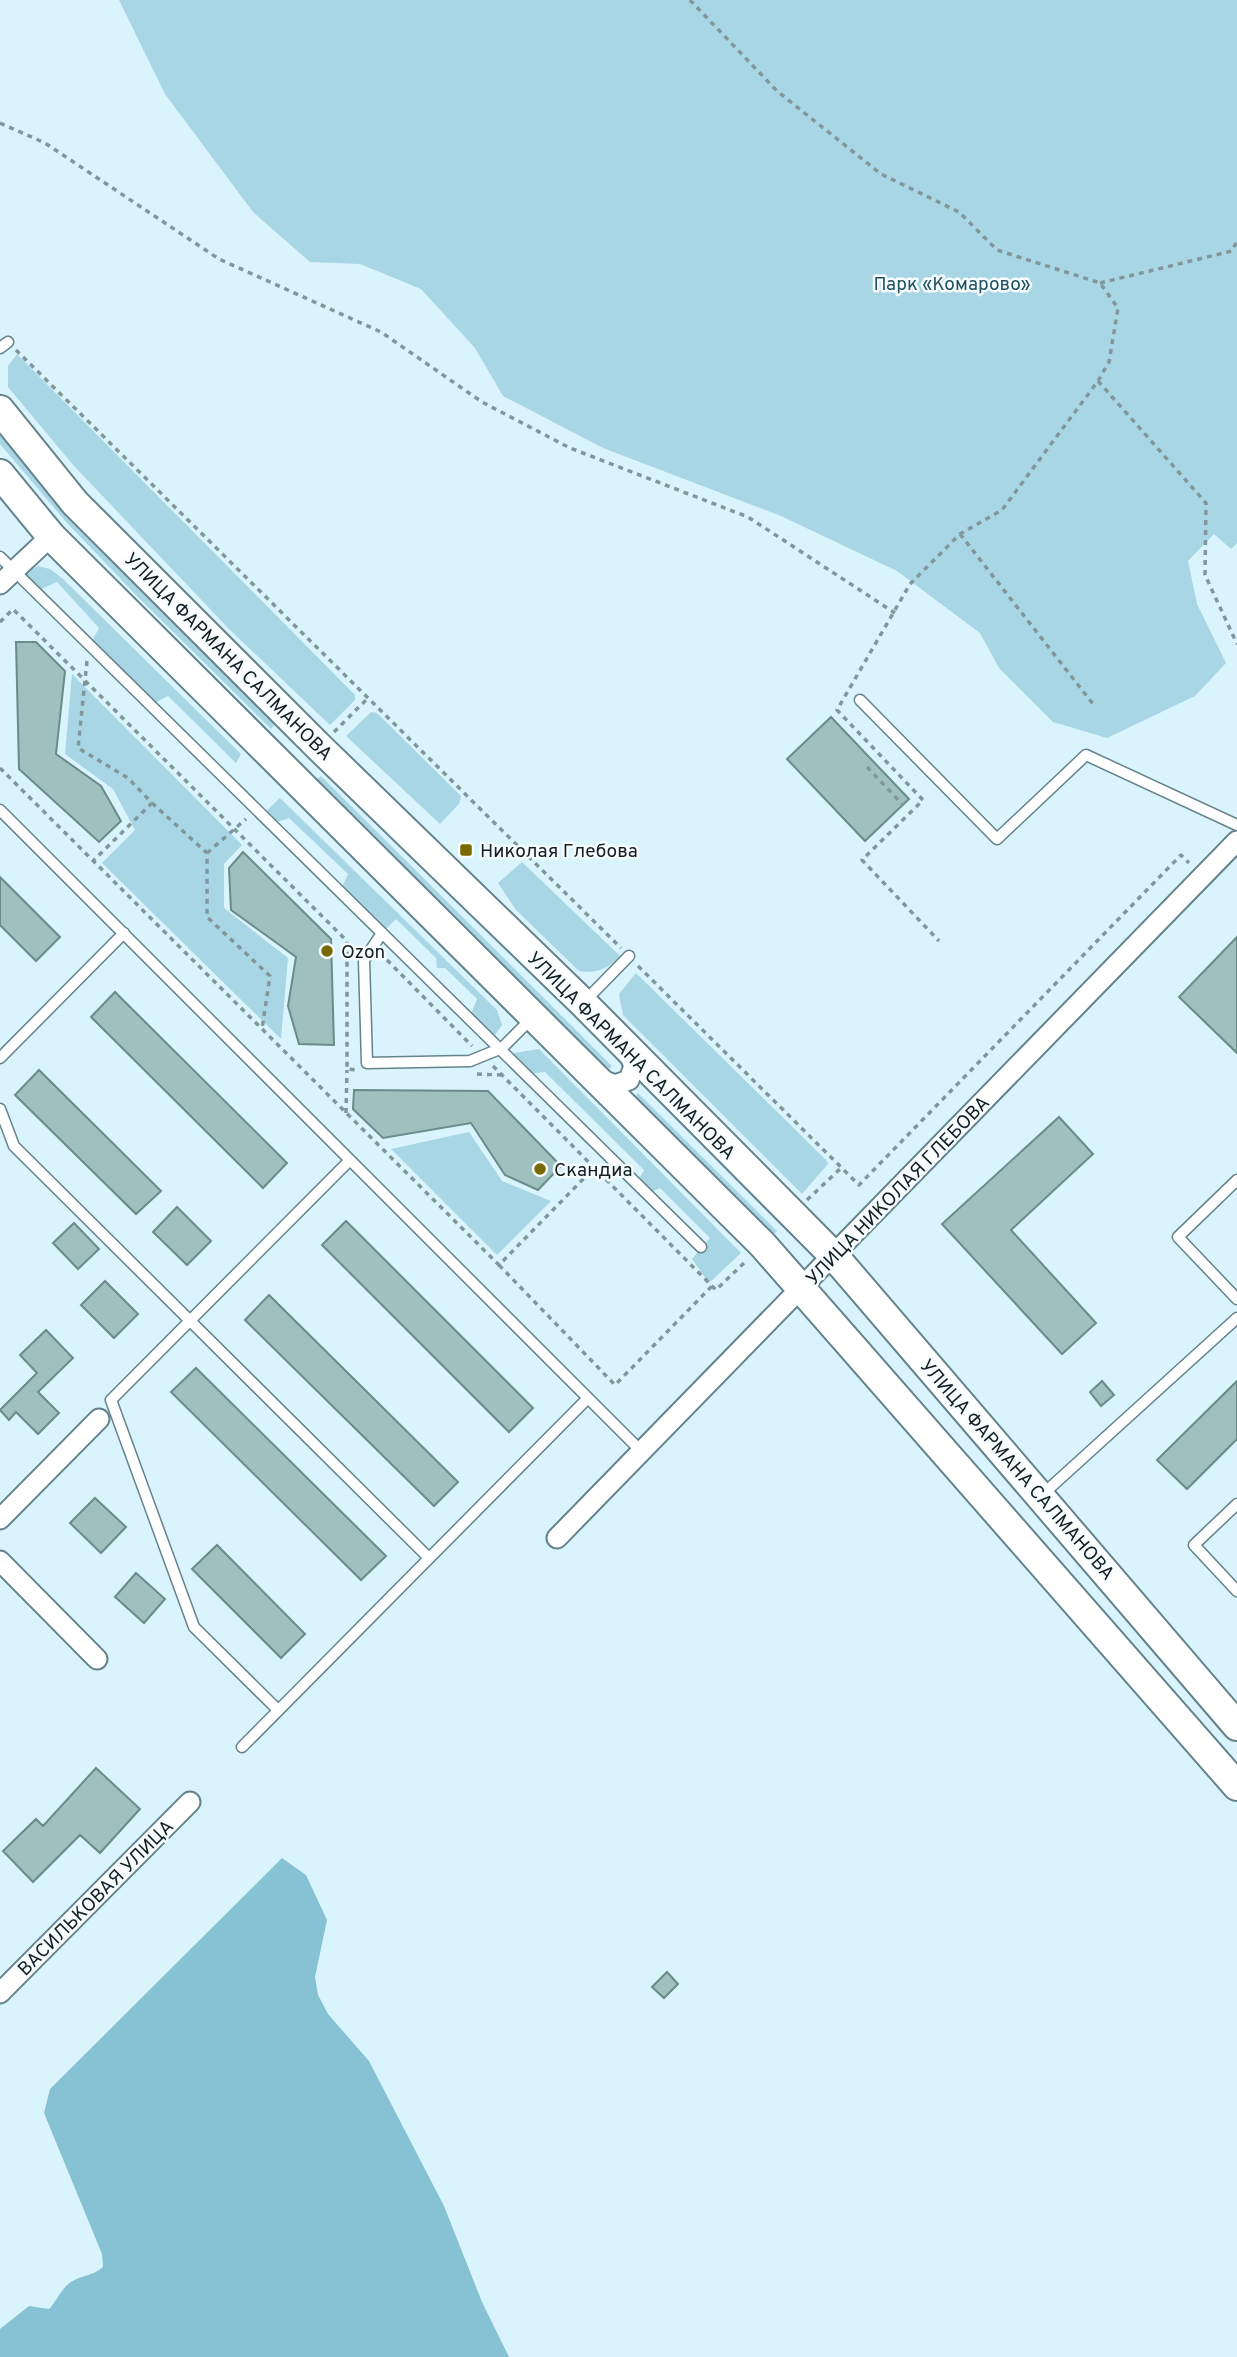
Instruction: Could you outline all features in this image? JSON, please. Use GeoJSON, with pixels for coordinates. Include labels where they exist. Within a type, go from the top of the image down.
{"type":"FeatureCollection","features":[{"type":"Feature","properties":{"kind":"street","name":"УЛИЦА ФАРМАНА САЛМАНОВА"},"geometry":{"type":"LineString","coordinates":[[0,410],[75,503],[319,747],[583,1003],[834,1256],[1042,1495],[1237,1726]]}},
{"type":"Feature","properties":{"kind":"street","name":"УЛИЦА ФАРМАНА САЛМАНОВА"},"geometry":{"type":"LineString","coordinates":[[0,474],[51,536],[535,1015],[803,1286],[1237,1786]]}},
{"type":"Feature","properties":{"kind":"street"},"geometry":{"type":"LineString","coordinates":[[7,577],[51,536]]}},
{"type":"Feature","properties":{"kind":"street","name":"УЛИЦА НИКОЛАЯ ГЛЕБОВА"},"geometry":{"type":"LineString","coordinates":[[557,1538],[1237,841]]}},
{"type":"Feature","properties":{"kind":"street"},"geometry":{"type":"LineString","coordinates":[[598,1079],[615,1085],[629,1080],[634,1066],[627,1049]]}},
{"type":"Feature","properties":{"kind":"street"},"geometry":{"type":"LineString","coordinates":[[0,1519],[99,1419]]}},
{"type":"Feature","properties":{"kind":"street"},"geometry":{"type":"LineString","coordinates":[[0,1561],[97,1659]]}},
{"type":"Feature","properties":{"kind":"street","name":"ВАСИЛЬКОВАЯ УЛИЦА"},"geometry":{"type":"LineString","coordinates":[[0,1993],[190,1802]]}},
{"type":"Feature","properties":{"kind":"lane"},"geometry":{"type":"LineString","coordinates":[[0,556],[7,577],[502,1048],[701,1247]]}},
{"type":"Feature","properties":{"kind":"lane"},"geometry":{"type":"LineString","coordinates":[[860,700],[998,839],[1086,755],[1237,825]]}},
{"type":"Feature","properties":{"kind":"lane"},"geometry":{"type":"LineString","coordinates":[[0,810],[642,1452]]}},
{"type":"Feature","properties":{"kind":"lane"},"geometry":{"type":"LineString","coordinates":[[0,1058],[124,933]]}},
{"type":"Feature","properties":{"kind":"lane"},"geometry":{"type":"LineString","coordinates":[[382,933],[364,960],[367,1063],[470,1061],[502,1048],[535,1015]]}},
{"type":"Feature","properties":{"kind":"lane"},"geometry":{"type":"LineString","coordinates":[[583,1003],[629,956]]}},
{"type":"Feature","properties":{"kind":"lane"},"geometry":{"type":"LineString","coordinates":[[0,1109],[14,1146],[429,1558]]}},
{"type":"Feature","properties":{"kind":"lane"},"geometry":{"type":"LineString","coordinates":[[278,1710],[194,1627],[111,1400],[350,1160]]}},
{"type":"Feature","properties":{"kind":"lane"},"geometry":{"type":"LineString","coordinates":[[1237,1180],[1178,1237],[1237,1299]]}},
{"type":"Feature","properties":{"kind":"lane"},"geometry":{"type":"LineString","coordinates":[[1042,1495],[1237,1318]]}},
{"type":"Feature","properties":{"kind":"lane"},"geometry":{"type":"LineString","coordinates":[[242,1747],[588,1398]]}},
{"type":"Feature","properties":{"kind":"lane"},"geometry":{"type":"LineString","coordinates":[[1237,1504],[1194,1545],[1237,1591]]}},
{"type":"Feature","properties":{"kind":"path"},"geometry":{"type":"LineString","coordinates":[[690,0],[777,91],[881,174],[959,212],[997,250],[1100,283],[1231,251],[1237,241]]}},
{"type":"Feature","properties":{"kind":"path"},"geometry":{"type":"LineString","coordinates":[[0,123],[45,143],[219,258],[381,332],[482,401],[570,447],[748,517],[895,614]]}},
{"type":"Feature","properties":{"kind":"path"},"geometry":{"type":"LineString","coordinates":[[939,941],[862,860],[923,800],[837,710],[910,584],[960,534],[1002,510],[1098,380],[1109,362],[1118,308],[1100,283]]}},
{"type":"Feature","properties":{"kind":"path"},"geometry":{"type":"LineString","coordinates":[[4,345],[629,956],[859,1185],[1181,855],[1191,865],[1199,856]]}},
{"type":"Feature","properties":{"kind":"path"},"geometry":{"type":"LineString","coordinates":[[1098,380],[1206,503],[1205,575],[1237,644]]}},
{"type":"Feature","properties":{"kind":"path"},"geometry":{"type":"LineString","coordinates":[[960,534],[1093,704]]}},
{"type":"Feature","properties":{"kind":"path"},"geometry":{"type":"LineString","coordinates":[[0,622],[13,609],[347,940],[346,1113]]}},
{"type":"Feature","properties":{"kind":"path"},"geometry":{"type":"LineString","coordinates":[[87,661],[87,682],[78,748],[128,778],[207,853],[207,917],[270,976],[262,1029]]}},
{"type":"Feature","properties":{"kind":"path"},"geometry":{"type":"LineString","coordinates":[[330,737],[367,700]]}},
{"type":"Feature","properties":{"kind":"path"},"geometry":{"type":"LineString","coordinates":[[867,767],[903,805]]}},
{"type":"Feature","properties":{"kind":"path"},"geometry":{"type":"LineString","coordinates":[[0,768],[499,1265],[615,1385],[712,1286]]}},
{"type":"Feature","properties":{"kind":"path"},"geometry":{"type":"LineString","coordinates":[[93,861],[152,803]]}},
{"type":"Feature","properties":{"kind":"path"},"geometry":{"type":"LineString","coordinates":[[207,853],[246,820]]}},
{"type":"Feature","properties":{"kind":"path"},"geometry":{"type":"LineString","coordinates":[[347,1069],[360,1070]]}},
{"type":"Feature","properties":{"kind":"path"},"geometry":{"type":"LineString","coordinates":[[476,1074],[502,1075],[716,1290],[749,1259]]}},
{"type":"Feature","properties":{"kind":"path"},"geometry":{"type":"LineString","coordinates":[[806,1201],[841,1168]]}},
{"type":"Feature","properties":{"kind":"path"},"geometry":{"type":"LineString","coordinates":[[499,1265],[593,1169]]}},
{"type":"Feature","properties":{"kind":"green space","name":"Парк «Комарово»"},"geometry":{"type":"Polygon","coordinates":[[[119,0],[1237,0],[1237,543],[1231,549],[1214,534],[1188,561],[1197,604],[1226,663],[1195,696],[1107,738],[1053,722],[999,668],[980,633],[897,571],[781,516],[603,448],[503,396],[475,348],[421,289],[360,264],[310,262],[253,212],[165,94],[119,0]]]}},
{"type":"Feature","properties":{"kind":"green space"},"geometry":{"type":"Polygon","coordinates":[[[17,354],[355,695],[355,700],[330,725],[229,629],[74,466],[8,387],[8,366],[17,354]]]}},
{"type":"Feature","properties":{"kind":"green space"},"geometry":{"type":"Polygon","coordinates":[[[0,432],[109,558],[275,724],[271,729],[67,523],[0,444],[0,432]]]}},
{"type":"Feature","properties":{"kind":"green space"},"geometry":{"type":"Polygon","coordinates":[[[38,566],[50,569],[63,579],[241,754],[236,763],[168,696],[150,705],[90,645],[99,628],[57,582],[35,592],[20,577],[38,566]]]}},
{"type":"Feature","properties":{"kind":"green space"},"geometry":{"type":"Polygon","coordinates":[[[72,674],[242,845],[224,864],[224,908],[288,958],[281,1039],[102,863],[135,830],[113,789],[65,754],[72,674]]]}},
{"type":"Feature","properties":{"kind":"green space"},"geometry":{"type":"Polygon","coordinates":[[[371,712],[377,713],[461,796],[459,804],[440,824],[346,736],[371,712]]]}},
{"type":"Feature","properties":{"kind":"green space"},"geometry":{"type":"Polygon","coordinates":[[[321,776],[612,1066],[606,1072],[313,782],[321,776]]]}},
{"type":"Feature","properties":{"kind":"green space"},"geometry":{"type":"Polygon","coordinates":[[[280,798],[497,1010],[502,1025],[492,1039],[470,1017],[477,999],[445,968],[437,968],[436,958],[396,919],[382,933],[340,892],[348,874],[289,818],[271,824],[262,815],[280,798]]]}},
{"type":"Feature","properties":{"kind":"green space"},"geometry":{"type":"Polygon","coordinates":[[[522,862],[620,956],[601,970],[579,971],[516,910],[498,883],[522,862]]]}},
{"type":"Feature","properties":{"kind":"green space"},"geometry":{"type":"Polygon","coordinates":[[[636,973],[826,1160],[828,1164],[802,1194],[623,1015],[619,994],[636,973]]]}},
{"type":"Feature","properties":{"kind":"green space"},"geometry":{"type":"Polygon","coordinates":[[[539,1049],[741,1253],[709,1283],[692,1259],[710,1238],[660,1188],[647,1194],[637,1183],[644,1170],[545,1072],[528,1074],[508,1054],[539,1049]]]}},
{"type":"Feature","properties":{"kind":"green space"},"geometry":{"type":"Polygon","coordinates":[[[638,1093],[777,1231],[771,1237],[634,1098],[638,1093]]]}},
{"type":"Feature","properties":{"kind":"green space"},"geometry":{"type":"Polygon","coordinates":[[[469,1132],[502,1181],[551,1201],[497,1255],[391,1149],[469,1132]]]}},
{"type":"Feature","properties":{"kind":"shaded area"},"geometry":{"type":"Polygon","coordinates":[[[282,1858],[306,1875],[327,1920],[315,1977],[318,1995],[328,2014],[369,2061],[444,2206],[482,2302],[509,2357],[0,2357],[0,2329],[29,2306],[49,2309],[67,2285],[103,2267],[102,2254],[44,2113],[50,2089],[282,1858]]]}},
{"type":"Feature","properties":{"kind":"building"},"geometry":{"type":"Polygon","coordinates":[[[16,642],[36,642],[65,671],[56,754],[101,786],[121,821],[99,842],[19,769],[16,642]]]}},
{"type":"Feature","properties":{"kind":"building"},"geometry":{"type":"Polygon","coordinates":[[[831,717],[909,799],[865,841],[787,759],[831,717]]]}},
{"type":"Feature","properties":{"kind":"building"},"geometry":{"type":"Polygon","coordinates":[[[243,852],[331,939],[334,1045],[299,1044],[288,1006],[296,957],[231,910],[229,868],[243,852]]]}},
{"type":"Feature","properties":{"kind":"building"},"geometry":{"type":"Polygon","coordinates":[[[0,877],[60,937],[36,961],[0,925],[0,877]]]}},
{"type":"Feature","properties":{"kind":"building"},"geometry":{"type":"Polygon","coordinates":[[[1237,937],[1237,1053],[1179,997],[1237,937]]]}},
{"type":"Feature","properties":{"kind":"building"},"geometry":{"type":"Polygon","coordinates":[[[115,992],[287,1163],[263,1188],[91,1017],[115,992]]]}},
{"type":"Feature","properties":{"kind":"building"},"geometry":{"type":"Polygon","coordinates":[[[39,1070],[161,1191],[136,1214],[15,1095],[39,1070]]]}},
{"type":"Feature","properties":{"kind":"building"},"geometry":{"type":"Polygon","coordinates":[[[354,1090],[488,1091],[561,1166],[538,1190],[505,1175],[471,1123],[383,1138],[353,1109],[354,1090]]]}},
{"type":"Feature","properties":{"kind":"building"},"geometry":{"type":"Polygon","coordinates":[[[1059,1117],[1093,1154],[1011,1230],[1096,1323],[1062,1354],[942,1224],[1059,1117]]]}},
{"type":"Feature","properties":{"kind":"building"},"geometry":{"type":"Polygon","coordinates":[[[177,1207],[211,1241],[187,1265],[153,1232],[177,1207]]]}},
{"type":"Feature","properties":{"kind":"building"},"geometry":{"type":"Polygon","coordinates":[[[346,1221],[533,1408],[509,1432],[322,1245],[346,1221]]]}},
{"type":"Feature","properties":{"kind":"building"},"geometry":{"type":"Polygon","coordinates":[[[74,1223],[99,1249],[78,1269],[53,1243],[74,1223]]]}},
{"type":"Feature","properties":{"kind":"building"},"geometry":{"type":"Polygon","coordinates":[[[105,1281],[138,1314],[114,1338],[81,1305],[105,1281]]]}},
{"type":"Feature","properties":{"kind":"building"},"geometry":{"type":"Polygon","coordinates":[[[269,1295],[458,1482],[434,1506],[245,1320],[269,1295]]]}},
{"type":"Feature","properties":{"kind":"building"},"geometry":{"type":"Polygon","coordinates":[[[46,1330],[73,1358],[38,1392],[59,1413],[38,1434],[16,1412],[9,1420],[0,1410],[37,1373],[20,1355],[46,1330]]]}},
{"type":"Feature","properties":{"kind":"building"},"geometry":{"type":"Polygon","coordinates":[[[196,1368],[386,1556],[361,1580],[171,1392],[196,1368]]]}},
{"type":"Feature","properties":{"kind":"building"},"geometry":{"type":"Polygon","coordinates":[[[1102,1381],[1114,1395],[1101,1406],[1090,1392],[1102,1381]]]}},
{"type":"Feature","properties":{"kind":"building"},"geometry":{"type":"Polygon","coordinates":[[[1237,1381],[1237,1439],[1187,1489],[1157,1460],[1237,1381]]]}},
{"type":"Feature","properties":{"kind":"building"},"geometry":{"type":"Polygon","coordinates":[[[95,1498],[126,1527],[101,1553],[70,1523],[95,1498]]]}},
{"type":"Feature","properties":{"kind":"building"},"geometry":{"type":"Polygon","coordinates":[[[217,1545],[305,1634],[281,1658],[192,1569],[217,1545]]]}},
{"type":"Feature","properties":{"kind":"building"},"geometry":{"type":"Polygon","coordinates":[[[136,1573],[165,1599],[144,1623],[115,1597],[136,1573]]]}},
{"type":"Feature","properties":{"kind":"building"},"geometry":{"type":"Polygon","coordinates":[[[96,1768],[140,1809],[100,1853],[80,1835],[33,1882],[3,1851],[36,1819],[43,1826],[96,1768]]]}},
{"type":"Feature","properties":{"kind":"building"},"geometry":{"type":"Polygon","coordinates":[[[667,1972],[678,1984],[664,1998],[652,1987],[667,1972]]]}},
{"type":"Feature","properties":{"kind":"place","name":"Николая Глебова"},"geometry":{"type":"Point","coordinates":[466,850]}},
{"type":"Feature","properties":{"kind":"place","name":"Ozon"},"geometry":{"type":"Point","coordinates":[327,951]}},
{"type":"Feature","properties":{"kind":"place","name":"Скандиа"},"geometry":{"type":"Point","coordinates":[540,1169]}}]}
